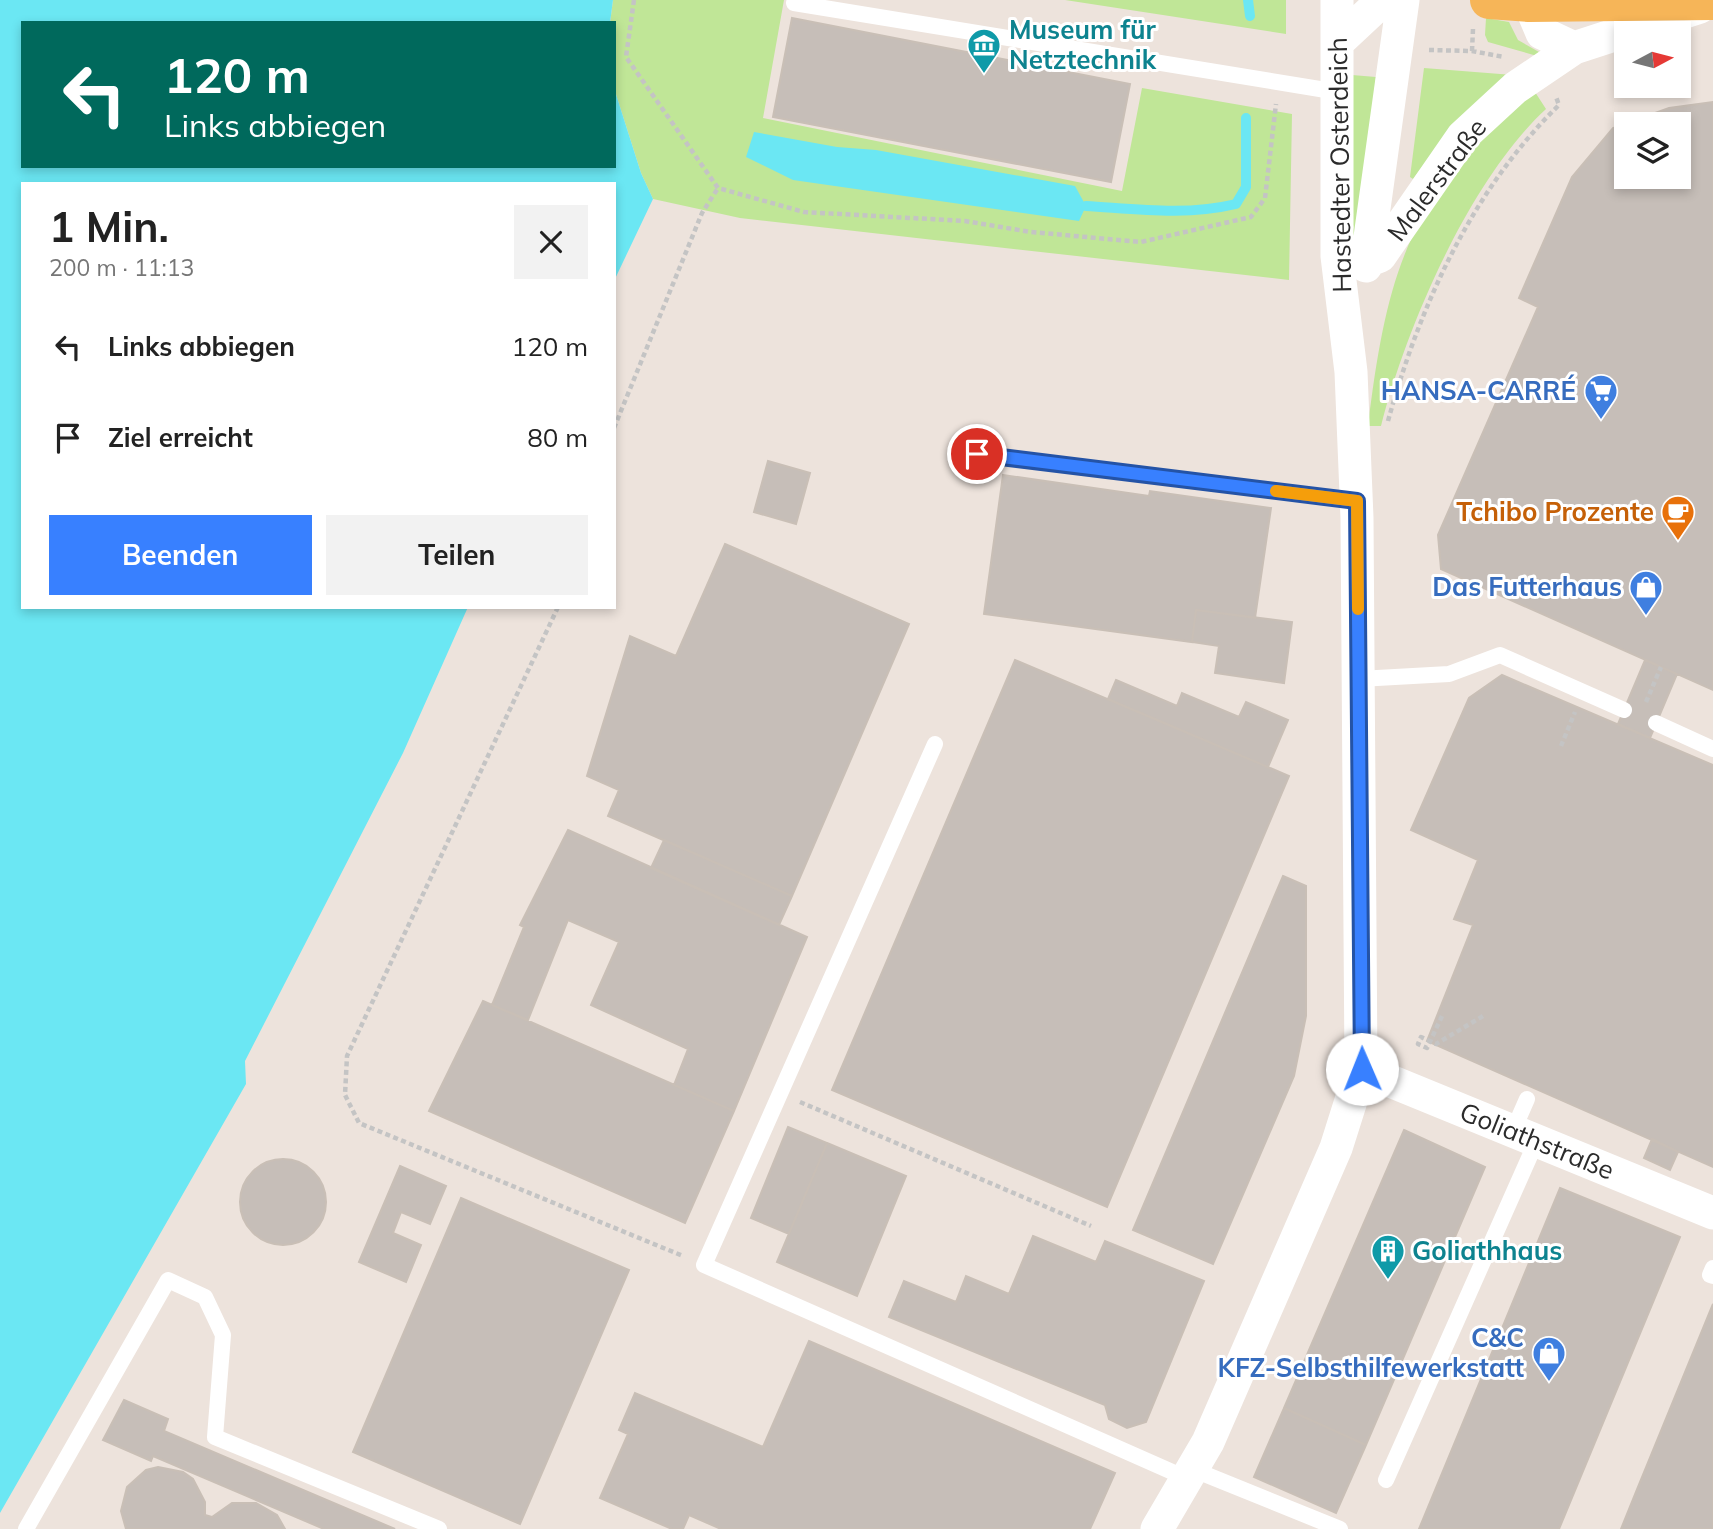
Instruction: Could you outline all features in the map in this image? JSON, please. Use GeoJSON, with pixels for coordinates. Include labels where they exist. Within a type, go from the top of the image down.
{"type":"FeatureCollection","features":[{"type":"Feature","properties":{"kind":"main road","name":"Malerstraße"},"geometry":{"type":"LineString","coordinates":[[1489,0],[1713,2]]}},
{"type":"Feature","properties":{"kind":"street","name":"Hastedter Osterdeich"},"geometry":{"type":"LineString","coordinates":[[1157,1529],[1208,1442],[1336,1148],[1362,1069],[1357,501],[1352,372],[1337,256],[1337,0]]}},
{"type":"Feature","properties":{"kind":"street"},"geometry":{"type":"LineString","coordinates":[[1337,43],[1383,0]]}},
{"type":"Feature","properties":{"kind":"street","name":"Hastedter Osterdeich"},"geometry":{"type":"LineString","coordinates":[[1352,372],[1403,0]]}},
{"type":"Feature","properties":{"kind":"street"},"geometry":{"type":"LineString","coordinates":[[1528,1],[1542,33],[1574,48]]}},
{"type":"Feature","properties":{"kind":"street","name":"Malerstraße"},"geometry":{"type":"LineString","coordinates":[[1367,261],[1380,256],[1463,136],[1515,88],[1574,48],[1713,2]]}},
{"type":"Feature","properties":{"kind":"street","name":"Goliathstraße"},"geometry":{"type":"LineString","coordinates":[[1362,1069],[1713,1213]]}},
{"type":"Feature","properties":{"kind":"lane"},"geometry":{"type":"LineString","coordinates":[[794,3],[1338,92]]}},
{"type":"Feature","properties":{"kind":"lane"},"geometry":{"type":"LineString","coordinates":[[977,454],[1357,501]]}},
{"type":"Feature","properties":{"kind":"lane"},"geometry":{"type":"LineString","coordinates":[[1359,679],[1449,674],[1500,654],[1624,709]]}},
{"type":"Feature","properties":{"kind":"lane"},"geometry":{"type":"LineString","coordinates":[[1656,723],[1713,749]]}},
{"type":"Feature","properties":{"kind":"lane"},"geometry":{"type":"LineString","coordinates":[[935,744],[704,1265],[1189,1473],[1340,1529]]}},
{"type":"Feature","properties":{"kind":"lane"},"geometry":{"type":"LineString","coordinates":[[1386,1480],[1525,1136],[1527,1100]]}},
{"type":"Feature","properties":{"kind":"lane"},"geometry":{"type":"LineString","coordinates":[[1713,1268],[1710,1275],[1713,1276]]}},
{"type":"Feature","properties":{"kind":"lane"},"geometry":{"type":"LineString","coordinates":[[26,1529],[168,1280],[205,1297],[223,1335],[215,1437],[439,1529]]}},
{"type":"Feature","properties":{"kind":"path"},"geometry":{"type":"LineString","coordinates":[[634,0],[626,57],[718,188],[804,212],[965,221],[1031,232],[1141,242],[1251,217],[1265,198],[1279,82]]}},
{"type":"Feature","properties":{"kind":"path"},"geometry":{"type":"LineString","coordinates":[[1384,432],[1399,379],[1459,236],[1527,136],[1559,105],[1542,69]]}},
{"type":"Feature","properties":{"kind":"path"},"geometry":{"type":"LineString","coordinates":[[616,423],[702,213],[718,188]]}},
{"type":"Feature","properties":{"kind":"path"},"geometry":{"type":"LineString","coordinates":[[557,609],[347,1056],[345,1095],[359,1123],[704,1265]]}},
{"type":"Feature","properties":{"kind":"path"},"geometry":{"type":"LineString","coordinates":[[1645,704],[1661,667]]}},
{"type":"Feature","properties":{"kind":"path"},"geometry":{"type":"LineString","coordinates":[[1561,746],[1584,692]]}},
{"type":"Feature","properties":{"kind":"path"},"geometry":{"type":"LineString","coordinates":[[1441,1016],[1438,1025],[1434,1034],[1430,1043],[1427,1048],[1418,1044],[1420,1037],[1428,1040],[1436,1044],[1483,1016]]}},
{"type":"Feature","properties":{"kind":"path"},"geometry":{"type":"LineString","coordinates":[[780,1093],[1091,1226]]}},
{"type":"Feature","properties":{"kind":"green space"},"geometry":{"type":"Polygon","coordinates":[[[613,0],[784,0],[763,118],[1122,191],[1142,88],[1292,114],[1289,280],[740,218],[653,199],[641,173],[616,94],[616,21],[610,21],[613,0]]]}},
{"type":"Feature","properties":{"kind":"green space"},"geometry":{"type":"Polygon","coordinates":[[[1065,0],[1286,0],[1286,34],[1065,0]]]}},
{"type":"Feature","properties":{"kind":"green space"},"geometry":{"type":"Polygon","coordinates":[[[1486,18],[1509,22],[1518,40],[1539,52],[1537,56],[1488,42],[1485,35],[1486,18]]]}},
{"type":"Feature","properties":{"kind":"green space"},"geometry":{"type":"Polygon","coordinates":[[[1424,68],[1513,75],[1436,148],[1413,179],[1410,177],[1424,68]]]}},
{"type":"Feature","properties":{"kind":"green space"},"geometry":{"type":"Polygon","coordinates":[[[1352,75],[1376,77],[1353,277],[1352,75]]]}},
{"type":"Feature","properties":{"kind":"green space"},"geometry":{"type":"Polygon","coordinates":[[[1535,92],[1546,109],[1518,139],[1467,214],[1424,301],[1392,387],[1381,426],[1368,426],[1384,323],[1411,239],[1432,201],[1458,165],[1492,129],[1535,92]]]}},
{"type":"Feature","properties":{"kind":"water"},"geometry":{"type":"Polygon","coordinates":[[[0,0],[613,0],[610,21],[21,21],[21,168],[616,168],[616,94],[641,173],[653,199],[616,277],[616,182],[21,182],[21,609],[467,609],[403,753],[245,1061],[246,1084],[0,1513],[0,0]]]}},
{"type":"Feature","properties":{"kind":"water"},"geometry":{"type":"Polygon","coordinates":[[[754,132],[837,147],[876,150],[1075,186],[1086,206],[1079,221],[793,180],[746,157],[754,132]]]}},
{"type":"Feature","properties":{"kind":"building"},"geometry":{"type":"Polygon","coordinates":[[[792,18],[1130,84],[1111,182],[773,117],[792,18]]]}},
{"type":"Feature","properties":{"kind":"building","name":"HANSA-CARRÉ"},"geometry":{"type":"Polygon","coordinates":[[[1713,102],[1713,690],[1441,569],[1438,535],[1538,307],[1519,298],[1572,177],[1614,128],[1614,189],[1691,189],[1691,112],[1658,112],[1713,102]]]}},
{"type":"Feature","properties":{"kind":"building"},"geometry":{"type":"Polygon","coordinates":[[[768,461],[810,473],[796,524],[754,512],[768,461]]]}},
{"type":"Feature","properties":{"kind":"building"},"geometry":{"type":"Polygon","coordinates":[[[1003,475],[1149,496],[1150,491],[1271,508],[1255,618],[1196,610],[1192,642],[984,614],[1003,475]]]}},
{"type":"Feature","properties":{"kind":"building"},"geometry":{"type":"Polygon","coordinates":[[[725,544],[909,624],[792,896],[608,816],[619,790],[587,776],[630,636],[676,656],[725,544]]]}},
{"type":"Feature","properties":{"kind":"building"},"geometry":{"type":"Polygon","coordinates":[[[1196,610],[1292,622],[1284,683],[1215,673],[1219,646],[1192,642],[1196,610]]]}},
{"type":"Feature","properties":{"kind":"building"},"geometry":{"type":"Polygon","coordinates":[[[1015,660],[1289,776],[1107,1207],[832,1090],[1015,660]]]}},
{"type":"Feature","properties":{"kind":"building"},"geometry":{"type":"Polygon","coordinates":[[[1645,660],[1677,674],[1650,738],[1618,724],[1645,660]]]}},
{"type":"Feature","properties":{"kind":"building"},"geometry":{"type":"Polygon","coordinates":[[[1502,675],[1713,765],[1713,1167],[1427,1041],[1473,925],[1454,919],[1478,860],[1411,830],[1469,698],[1502,675]]]}},
{"type":"Feature","properties":{"kind":"building"},"geometry":{"type":"Polygon","coordinates":[[[1116,680],[1177,706],[1182,693],[1239,717],[1246,702],[1288,720],[1268,767],[1108,699],[1116,680]]]}},
{"type":"Feature","properties":{"kind":"building"},"geometry":{"type":"Polygon","coordinates":[[[568,830],[807,937],[734,1111],[674,1085],[688,1049],[591,1005],[619,942],[568,920],[528,1020],[492,1005],[524,927],[520,925],[568,830]]]}},
{"type":"Feature","properties":{"kind":"building"},"geometry":{"type":"Polygon","coordinates":[[[664,840],[792,896],[779,925],[651,868],[664,840]]]}},
{"type":"Feature","properties":{"kind":"building"},"geometry":{"type":"Polygon","coordinates":[[[1283,876],[1306,886],[1306,1016],[1294,1076],[1213,1264],[1133,1230],[1283,876]]]}},
{"type":"Feature","properties":{"kind":"building"},"geometry":{"type":"Polygon","coordinates":[[[483,1001],[734,1111],[685,1223],[429,1111],[483,1001]]]}},
{"type":"Feature","properties":{"kind":"building"},"geometry":{"type":"Polygon","coordinates":[[[788,1127],[827,1143],[789,1234],[751,1218],[788,1127]]]}},
{"type":"Feature","properties":{"kind":"building","name":"Goliathhaus"},"geometry":{"type":"Polygon","coordinates":[[[1404,1130],[1485,1167],[1366,1445],[1284,1408],[1404,1130]]]}},
{"type":"Feature","properties":{"kind":"building"},"geometry":{"type":"Polygon","coordinates":[[[1652,1139],[1678,1152],[1670,1170],[1644,1158],[1652,1139]]]}},
{"type":"Feature","properties":{"kind":"building"},"geometry":{"type":"Polygon","coordinates":[[[827,1143],[906,1176],[857,1296],[777,1262],[827,1143]]]}},
{"type":"Feature","properties":{"kind":"building"},"geometry":{"type":"Polygon","coordinates":[[[283,1159],[300,1162],[314,1171],[323,1185],[326,1202],[323,1219],[314,1233],[300,1242],[283,1245],[266,1242],[252,1233],[243,1219],[240,1202],[243,1185],[252,1171],[266,1162],[283,1159]]]}},
{"type":"Feature","properties":{"kind":"building"},"geometry":{"type":"Polygon","coordinates":[[[400,1166],[446,1186],[430,1224],[401,1212],[393,1233],[421,1245],[406,1282],[359,1262],[400,1166]]]}},
{"type":"Feature","properties":{"kind":"building","name":"C&C KFZ-Selbsthilfewerkstatt"},"geometry":{"type":"Polygon","coordinates":[[[1560,1188],[1680,1237],[1559,1529],[1419,1529],[1560,1188]]]}},
{"type":"Feature","properties":{"kind":"building"},"geometry":{"type":"Polygon","coordinates":[[[461,1198],[629,1270],[520,1524],[353,1452],[461,1198]]]}},
{"type":"Feature","properties":{"kind":"building"},"geometry":{"type":"Polygon","coordinates":[[[1033,1236],[1096,1262],[1105,1241],[1204,1281],[1146,1422],[1127,1428],[1109,1419],[1105,1405],[889,1317],[904,1281],[956,1302],[966,1276],[1009,1294],[1033,1236]]]}},
{"type":"Feature","properties":{"kind":"building"},"geometry":{"type":"Polygon","coordinates":[[[1713,1304],[1713,1529],[1621,1529],[1636,1492],[1713,1304]]]}},
{"type":"Feature","properties":{"kind":"building"},"geometry":{"type":"Polygon","coordinates":[[[809,1341],[1115,1473],[1090,1529],[721,1529],[689,1515],[683,1529],[672,1529],[600,1498],[628,1434],[619,1430],[635,1393],[763,1447],[809,1341]]]}},
{"type":"Feature","properties":{"kind":"building"},"geometry":{"type":"Polygon","coordinates":[[[124,1400],[168,1419],[164,1431],[395,1529],[324,1529],[153,1456],[151,1461],[103,1440],[124,1400]]]}},
{"type":"Feature","properties":{"kind":"building"},"geometry":{"type":"Polygon","coordinates":[[[1284,1408],[1366,1445],[1336,1513],[1254,1477],[1284,1408]]]}},
{"type":"Feature","properties":{"kind":"building"},"geometry":{"type":"Polygon","coordinates":[[[158,1467],[183,1472],[193,1479],[205,1502],[205,1515],[212,1517],[232,1503],[256,1503],[277,1515],[285,1529],[126,1529],[121,1511],[127,1487],[146,1470],[158,1467]]]}},
{"type":"Feature","properties":{"kind":"waterway"},"geometry":{"type":"LineString","coordinates":[[1248,0],[1250,16]]}},
{"type":"Feature","properties":{"kind":"waterway"},"geometry":{"type":"LineString","coordinates":[[1086,206],[1180,211],[1236,204],[1246,187],[1246,118]]}},
{"type":"Feature","properties":{"kind":"slow traffic"},"geometry":{"type":"LineString","coordinates":[[1276,491],[1357,501],[1358,609]]}},
{"type":"Feature","properties":{"kind":"place","name":"Museum für Netztechnik"},"geometry":{"type":"Point","coordinates":[984,75]}},
{"type":"Feature","properties":{"kind":"place","name":"HANSA-CARRÉ"},"geometry":{"type":"Point","coordinates":[1601,421]}},
{"type":"Feature","properties":{"kind":"place","name":"Tchibo Prozente"},"geometry":{"type":"Point","coordinates":[1678,542]}},
{"type":"Feature","properties":{"kind":"place","name":"Das Futterhaus"},"geometry":{"type":"Point","coordinates":[1646,617]}},
{"type":"Feature","properties":{"kind":"place","name":"Goliathhaus"},"geometry":{"type":"Point","coordinates":[1388,1281]}},
{"type":"Feature","properties":{"kind":"place","name":"C&C KFZ-Selbsthilfewerkstatt"},"geometry":{"type":"Point","coordinates":[1549,1383]}},
{"type":"Feature","properties":{"kind":"route"},"geometry":{"type":"LineString","coordinates":[[977,454],[1357,501],[1362,1069]]}}]}
